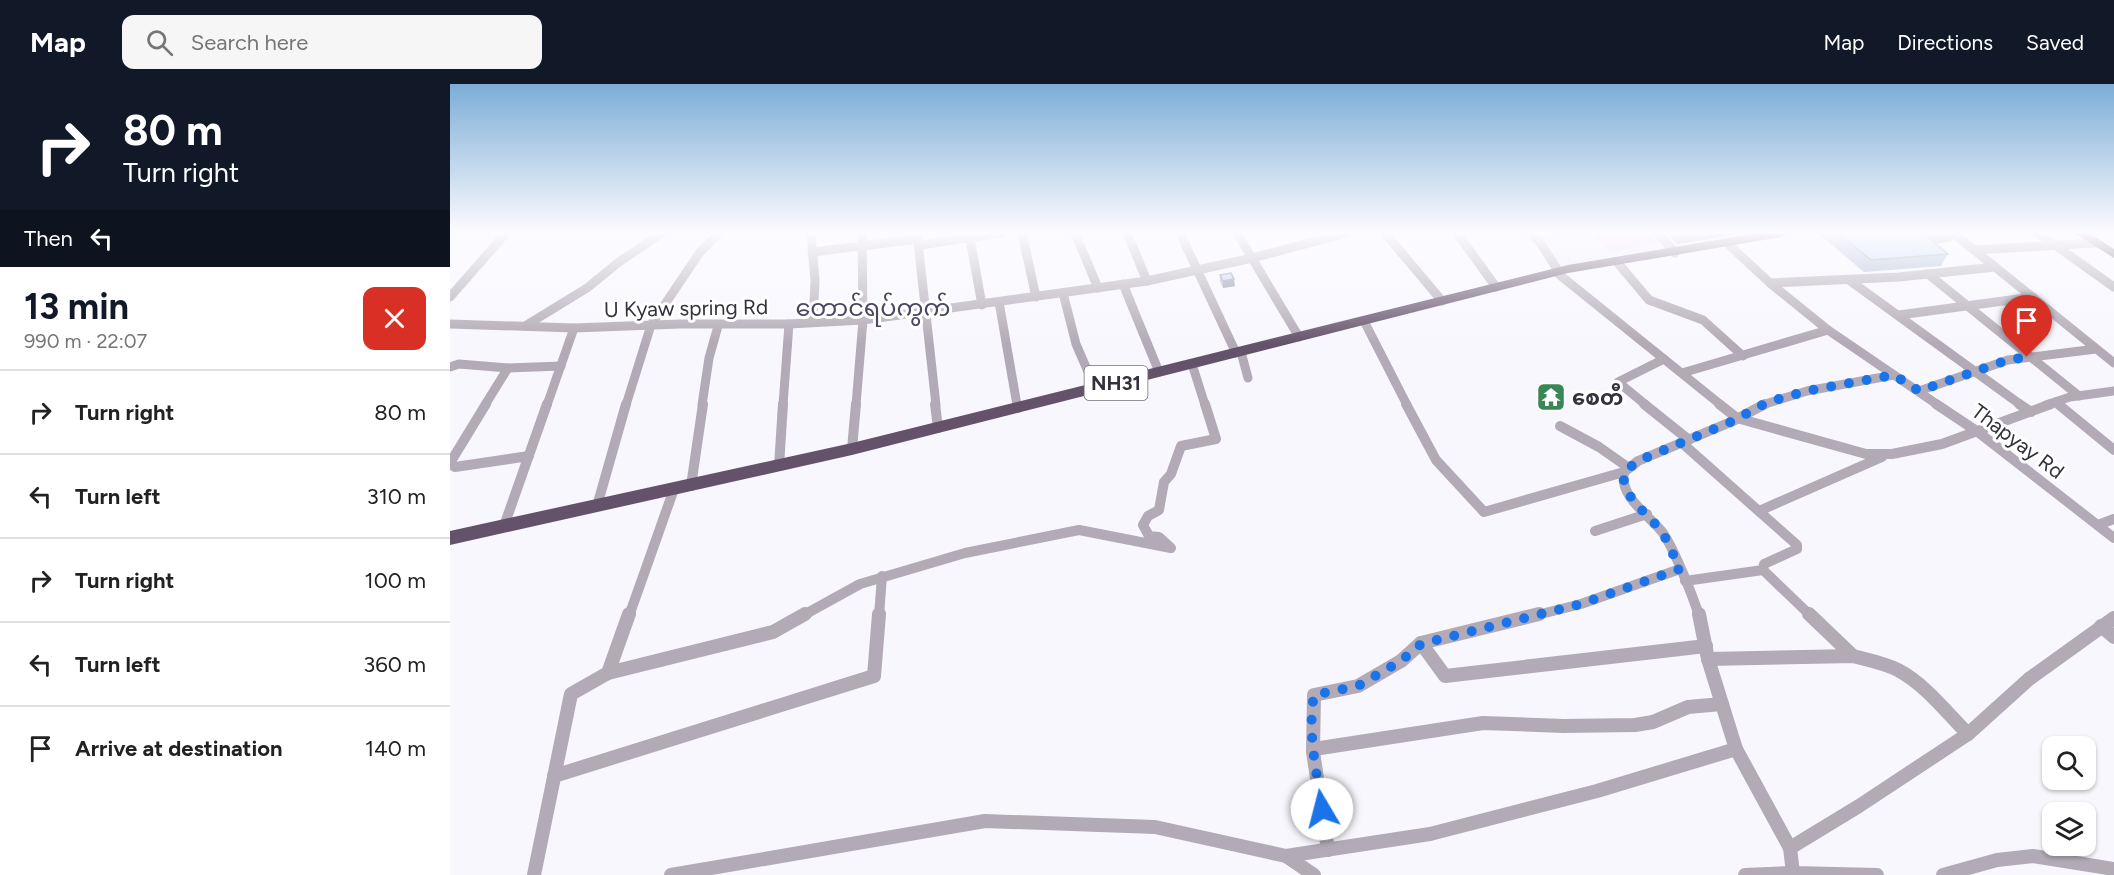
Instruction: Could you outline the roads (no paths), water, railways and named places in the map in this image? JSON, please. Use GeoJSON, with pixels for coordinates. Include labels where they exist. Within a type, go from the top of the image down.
{"type":"FeatureCollection","features":[{"type":"Feature","properties":{"kind":"highway","name":"NH31"},"geometry":{"type":"LineString","coordinates":[[450,538],[852,449],[1570,270]]}},
{"type":"Feature","properties":{"kind":"street"},"geometry":{"type":"LineString","coordinates":[[450,297],[474,270]]}},
{"type":"Feature","properties":{"kind":"street"},"geometry":{"type":"LineString","coordinates":[[525,326],[587,288],[609,270]]}},
{"type":"Feature","properties":{"kind":"street"},"geometry":{"type":"LineString","coordinates":[[597,506],[613,445],[651,325],[688,270]]}},
{"type":"Feature","properties":{"kind":"street"},"geometry":{"type":"LineString","coordinates":[[813,322],[814,270]]}},
{"type":"Feature","properties":{"kind":"street"},"geometry":{"type":"LineString","coordinates":[[852,449],[863,320],[862,270]]}},
{"type":"Feature","properties":{"kind":"street"},"geometry":{"type":"LineString","coordinates":[[922,270],[938,428]]}},
{"type":"Feature","properties":{"kind":"street"},"geometry":{"type":"LineString","coordinates":[[975,270],[982,304]]}},
{"type":"Feature","properties":{"kind":"street"},"geometry":{"type":"LineString","coordinates":[[1030,270],[1036,297]]}},
{"type":"Feature","properties":{"kind":"street"},"geometry":{"type":"LineString","coordinates":[[1090,270],[1098,288]]}},
{"type":"Feature","properties":{"kind":"street"},"geometry":{"type":"LineString","coordinates":[[1142,270],[1147,281]]}},
{"type":"Feature","properties":{"kind":"street","name":"U Kyaw spring Rd"},"geometry":{"type":"LineString","coordinates":[[450,324],[574,328],[651,325],[718,326],[863,320],[1147,281],[1190,270]]}},
{"type":"Feature","properties":{"kind":"street"},"geometry":{"type":"LineString","coordinates":[[1199,270],[1248,378]]}},
{"type":"Feature","properties":{"kind":"street"},"geometry":{"type":"LineString","coordinates":[[1259,270],[1299,337]]}},
{"type":"Feature","properties":{"kind":"street"},"geometry":{"type":"LineString","coordinates":[[1416,270],[1442,301]]}},
{"type":"Feature","properties":{"kind":"street"},"geometry":{"type":"LineString","coordinates":[[1483,270],[1496,288]]}},
{"type":"Feature","properties":{"kind":"street"},"geometry":{"type":"LineString","coordinates":[[1624,270],[1649,300],[1703,320],[1743,356]]}},
{"type":"Feature","properties":{"kind":"street","name":"Thapyay Rd"},"geometry":{"type":"LineString","coordinates":[[1756,270],[1828,330],[1978,432],[2114,538]]}},
{"type":"Feature","properties":{"kind":"street"},"geometry":{"type":"LineString","coordinates":[[1770,283],[1805,279],[1849,280],[1967,270]]}},
{"type":"Feature","properties":{"kind":"street"},"geometry":{"type":"LineString","coordinates":[[1999,270],[2114,363]]}},
{"type":"Feature","properties":{"kind":"street"},"geometry":{"type":"LineString","coordinates":[[2090,270],[2114,287]]}},
{"type":"Feature","properties":{"kind":"street"},"geometry":{"type":"LineString","coordinates":[[1558,272],[1737,418],[1866,454],[1885,456],[1909,453],[1978,432],[2056,402],[2114,391]]}},
{"type":"Feature","properties":{"kind":"street"},"geometry":{"type":"LineString","coordinates":[[1928,274],[2027,357],[2079,396]]}},
{"type":"Feature","properties":{"kind":"street"},"geometry":{"type":"LineString","coordinates":[[1849,280],[2031,411]]}},
{"type":"Feature","properties":{"kind":"street"},"geometry":{"type":"LineString","coordinates":[[1123,284],[1159,372]]}},
{"type":"Feature","properties":{"kind":"street"},"geometry":{"type":"LineString","coordinates":[[1063,293],[1076,344],[1095,388]]}},
{"type":"Feature","properties":{"kind":"street"},"geometry":{"type":"LineString","coordinates":[[1899,315],[2033,297]]}},
{"type":"Feature","properties":{"kind":"street"},"geometry":{"type":"LineString","coordinates":[[999,302],[1018,408]]}},
{"type":"Feature","properties":{"kind":"street"},"geometry":{"type":"LineString","coordinates":[[1364,321],[1436,460],[1484,512],[1626,470],[1638,461],[1768,402],[1894,375]]}},
{"type":"Feature","properties":{"kind":"street"},"geometry":{"type":"LineString","coordinates":[[779,466],[789,324]]}},
{"type":"Feature","properties":{"kind":"street"},"geometry":{"type":"LineString","coordinates":[[691,486],[709,358],[718,326]]}},
{"type":"Feature","properties":{"kind":"street"},"geometry":{"type":"LineString","coordinates":[[504,526],[574,328]]}},
{"type":"Feature","properties":{"kind":"street"},"geometry":{"type":"LineString","coordinates":[[1682,373],[1828,330]]}},
{"type":"Feature","properties":{"kind":"street"},"geometry":{"type":"LineString","coordinates":[[1919,391],[2008,360],[2096,349]]}},
{"type":"Feature","properties":{"kind":"street"},"geometry":{"type":"LineString","coordinates":[[1664,359],[1617,382],[1685,441],[1797,545],[1797,549],[1764,564],[1762,570]]}},
{"type":"Feature","properties":{"kind":"street"},"geometry":{"type":"LineString","coordinates":[[450,367],[459,364],[508,368],[561,366]]}},
{"type":"Feature","properties":{"kind":"street"},"geometry":{"type":"LineString","coordinates":[[534,875],[571,694],[608,673],[773,632],[860,584],[965,553],[1079,530],[1171,548],[1158,537],[1149,536],[1143,525],[1148,516],[1159,510],[1164,482],[1171,474],[1181,446],[1216,439],[1192,364]]}},
{"type":"Feature","properties":{"kind":"street"},"geometry":{"type":"LineString","coordinates":[[508,368],[450,463],[455,467],[529,456]]}},
{"type":"Feature","properties":{"kind":"street"},"geometry":{"type":"LineString","coordinates":[[2056,402],[2114,450]]}},
{"type":"Feature","properties":{"kind":"street"},"geometry":{"type":"LineString","coordinates":[[1560,426],[1599,447],[1626,470]]}},
{"type":"Feature","properties":{"kind":"street"},"geometry":{"type":"LineString","coordinates":[[1759,511],[1885,456]]}},
{"type":"Feature","properties":{"kind":"street"},"geometry":{"type":"LineString","coordinates":[[1626,470],[1622,482],[1625,488],[1664,535],[1699,614],[1707,653],[1736,749],[1790,848],[1793,873]]}},
{"type":"Feature","properties":{"kind":"street"},"geometry":{"type":"LineString","coordinates":[[608,673],[674,489]]}},
{"type":"Feature","properties":{"kind":"street"},"geometry":{"type":"LineString","coordinates":[[1595,531],[1647,513]]}},
{"type":"Feature","properties":{"kind":"street"},"geometry":{"type":"LineString","coordinates":[[2098,525],[2114,519]]}},
{"type":"Feature","properties":{"kind":"street"},"geometry":{"type":"LineString","coordinates":[[1328,850],[1314,749],[1312,706],[1314,695],[1358,686],[1401,661],[1421,644],[1581,604],[1682,575],[1762,570],[1853,656]]}},
{"type":"Feature","properties":{"kind":"street"},"geometry":{"type":"LineString","coordinates":[[554,776],[874,676],[882,576]]}},
{"type":"Feature","properties":{"kind":"street"},"geometry":{"type":"LineString","coordinates":[[1790,848],[1859,806],[1968,734],[2029,679],[2114,618]]}},
{"type":"Feature","properties":{"kind":"street"},"geometry":{"type":"LineString","coordinates":[[2101,626],[2114,637]]}},
{"type":"Feature","properties":{"kind":"street"},"geometry":{"type":"LineString","coordinates":[[1421,644],[1444,676],[1707,653],[1853,656],[1899,670],[1919,685],[1968,734]]}},
{"type":"Feature","properties":{"kind":"street"},"geometry":{"type":"LineString","coordinates":[[1314,749],[1483,723],[1564,726],[1635,725],[1653,722],[1688,707],[1722,704]]}},
{"type":"Feature","properties":{"kind":"street"},"geometry":{"type":"LineString","coordinates":[[671,875],[985,822],[1155,827],[1286,856],[1430,834],[1597,791],[1736,749]]}},
{"type":"Feature","properties":{"kind":"street"},"geometry":{"type":"LineString","coordinates":[[1286,856],[1314,875]]}},
{"type":"Feature","properties":{"kind":"street"},"geometry":{"type":"LineString","coordinates":[[1943,875],[1997,860],[2033,856],[2114,869]]}},
{"type":"Feature","properties":{"kind":"street"},"geometry":{"type":"LineString","coordinates":[[1745,875],[1793,873],[1877,875]]}},
{"type":"Feature","properties":{"kind":"place","name":"စေတီ"},"geometry":{"type":"Point","coordinates":[1551,397]}},
{"type":"Feature","properties":{"kind":"district","name":"တောင်ရပ်ကွက်"},"geometry":{"type":"Point","coordinates":[873,307]}}]}
